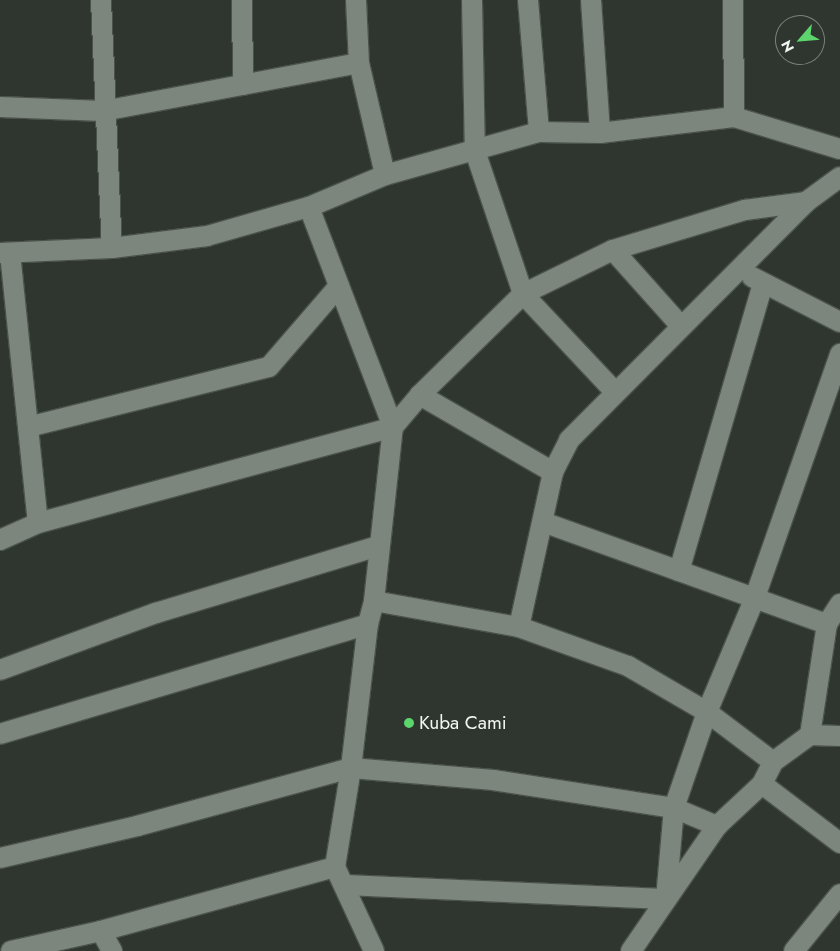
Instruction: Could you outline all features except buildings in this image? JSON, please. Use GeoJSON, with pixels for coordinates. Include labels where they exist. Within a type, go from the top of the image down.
{"type":"FeatureCollection","features":[{"type":"Feature","properties":{"kind":"street"},"geometry":{"type":"LineString","coordinates":[[100,0],[112,248]]}},
{"type":"Feature","properties":{"kind":"street"},"geometry":{"type":"LineString","coordinates":[[242,0],[243,85]]}},
{"type":"Feature","properties":{"kind":"street"},"geometry":{"type":"LineString","coordinates":[[356,0],[359,63],[386,175]]}},
{"type":"Feature","properties":{"kind":"street"},"geometry":{"type":"LineString","coordinates":[[472,0],[475,151],[523,294],[615,392]]}},
{"type":"Feature","properties":{"kind":"street"},"geometry":{"type":"LineString","coordinates":[[528,0],[538,132]]}},
{"type":"Feature","properties":{"kind":"street"},"geometry":{"type":"LineString","coordinates":[[590,0],[600,133]]}},
{"type":"Feature","properties":{"kind":"street"},"geometry":{"type":"LineString","coordinates":[[732,0],[734,117]]}},
{"type":"Feature","properties":{"kind":"street"},"geometry":{"type":"LineString","coordinates":[[0,108],[104,111],[359,63]]}},
{"type":"Feature","properties":{"kind":"street"},"geometry":{"type":"LineString","coordinates":[[38,524],[28,427],[5,253],[112,248],[207,236],[309,207],[386,175],[538,132],[600,133],[734,117],[840,149]]}},
{"type":"Feature","properties":{"kind":"street"},"geometry":{"type":"LineString","coordinates":[[519,627],[553,472],[568,440],[680,325],[740,270],[806,202],[840,177]]}},
{"type":"Feature","properties":{"kind":"street"},"geometry":{"type":"LineString","coordinates":[[0,540],[38,524],[393,427],[420,395],[523,294],[613,250],[745,210],[806,202]]}},
{"type":"Feature","properties":{"kind":"street"},"geometry":{"type":"LineString","coordinates":[[309,207],[393,427],[378,546],[374,601],[368,624],[351,768],[340,876],[374,951]]}},
{"type":"Feature","properties":{"kind":"street"},"geometry":{"type":"LineString","coordinates":[[613,250],[680,325]]}},
{"type":"Feature","properties":{"kind":"street"},"geometry":{"type":"LineString","coordinates":[[740,270],[763,284],[840,322]]}},
{"type":"Feature","properties":{"kind":"street"},"geometry":{"type":"LineString","coordinates":[[679,571],[763,284]]}},
{"type":"Feature","properties":{"kind":"street"},"geometry":{"type":"LineString","coordinates":[[28,427],[269,366],[339,286]]}},
{"type":"Feature","properties":{"kind":"street"},"geometry":{"type":"LineString","coordinates":[[666,899],[674,808],[707,712],[754,600],[840,354]]}},
{"type":"Feature","properties":{"kind":"street"},"geometry":{"type":"LineString","coordinates":[[420,395],[553,472]]}},
{"type":"Feature","properties":{"kind":"street"},"geometry":{"type":"LineString","coordinates":[[543,522],[754,600],[827,624]]}},
{"type":"Feature","properties":{"kind":"street"},"geometry":{"type":"LineString","coordinates":[[0,670],[156,613],[378,546]]}},
{"type":"Feature","properties":{"kind":"street"},"geometry":{"type":"LineString","coordinates":[[374,601],[519,627],[628,666],[707,712],[773,762]]}},
{"type":"Feature","properties":{"kind":"street"},"geometry":{"type":"LineString","coordinates":[[810,735],[827,624],[840,604]]}},
{"type":"Feature","properties":{"kind":"street"},"geometry":{"type":"LineString","coordinates":[[0,734],[368,624]]}},
{"type":"Feature","properties":{"kind":"street"},"geometry":{"type":"LineString","coordinates":[[631,951],[717,826],[762,784],[773,762],[810,735],[840,736]]}},
{"type":"Feature","properties":{"kind":"street"},"geometry":{"type":"LineString","coordinates":[[0,858],[136,826],[351,768],[492,780],[674,808],[717,826]]}},
{"type":"Feature","properties":{"kind":"street"},"geometry":{"type":"LineString","coordinates":[[762,784],[840,842]]}},
{"type":"Feature","properties":{"kind":"street"},"geometry":{"type":"LineString","coordinates":[[12,951],[340,876],[666,899]]}},
{"type":"Feature","properties":{"kind":"street"},"geometry":{"type":"LineString","coordinates":[[794,951],[840,894]]}},
{"type":"Feature","properties":{"kind":"street"},"geometry":{"type":"LineString","coordinates":[[101,931],[112,951]]}},
{"type":"Feature","properties":{"kind":"place","name":"Kuba Cami"},"geometry":{"type":"Point","coordinates":[409,723]}}]}
